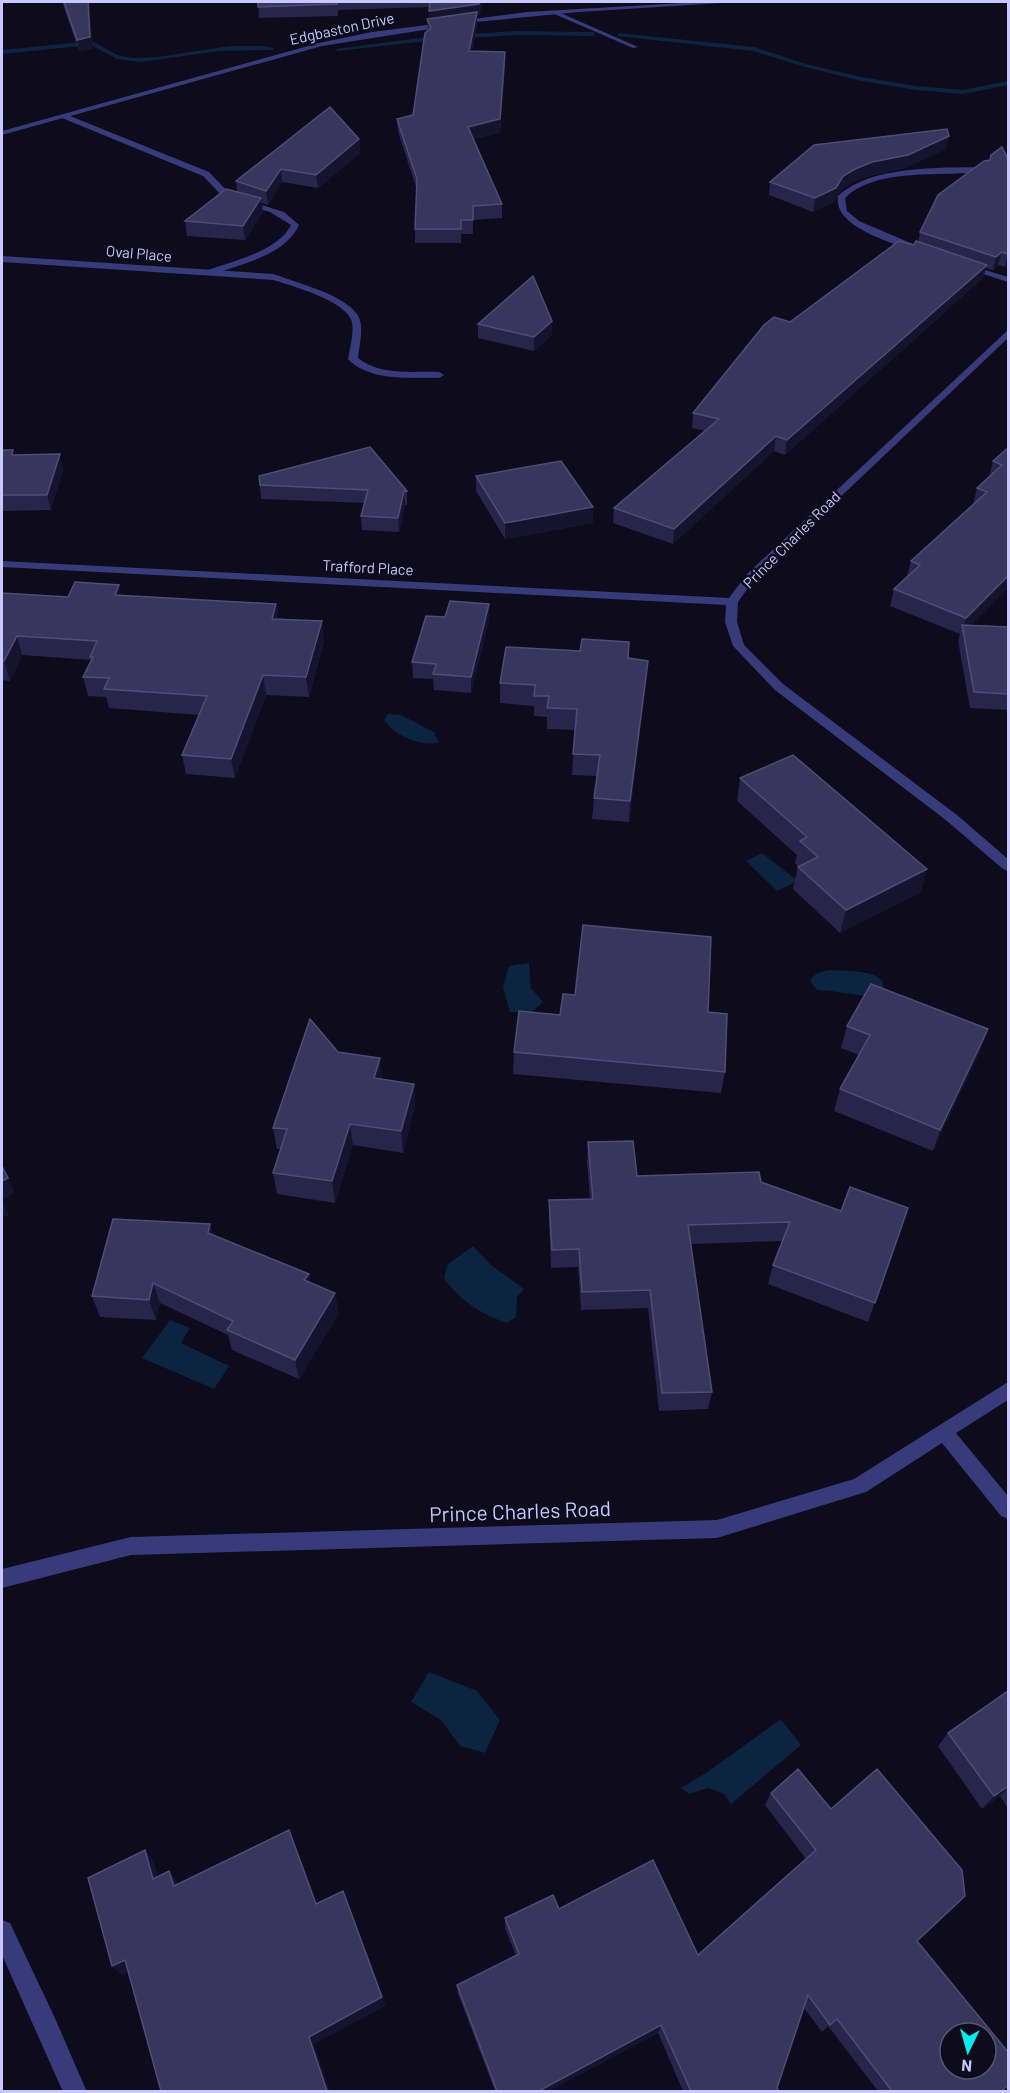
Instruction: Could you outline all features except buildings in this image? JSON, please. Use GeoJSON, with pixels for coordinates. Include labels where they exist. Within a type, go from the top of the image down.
{"type":"FeatureCollection","features":[{"type":"Feature","properties":{"kind":"street","name":"Edgbaston Drive"},"geometry":{"type":"LineString","coordinates":[[2,133],[321,44],[378,33],[554,12],[734,2]]}},
{"type":"Feature","properties":{"kind":"street"},"geometry":{"type":"LineString","coordinates":[[554,12],[635,47]]}},
{"type":"Feature","properties":{"kind":"street"},"geometry":{"type":"LineString","coordinates":[[65,116],[206,174],[216,182],[221,192],[229,197],[286,217],[295,225],[290,236],[267,251],[208,273]]}},
{"type":"Feature","properties":{"kind":"street"},"geometry":{"type":"LineString","coordinates":[[926,252],[875,232],[854,220],[843,212],[841,198],[856,184],[895,175],[927,171],[983,169]]}},
{"type":"Feature","properties":{"kind":"street","name":"Oval Place"},"geometry":{"type":"LineString","coordinates":[[2,259],[58,261],[274,278],[337,302],[352,311],[357,324],[353,359],[358,364],[369,369],[389,372],[439,375]]}},
{"type":"Feature","properties":{"kind":"street"},"geometry":{"type":"LineString","coordinates":[[957,262],[1008,280]]}},
{"type":"Feature","properties":{"kind":"street","name":"Prince Charles Road"},"geometry":{"type":"LineString","coordinates":[[1008,333],[751,576],[732,602],[731,622],[739,646],[779,687],[952,819],[1008,866]]}},
{"type":"Feature","properties":{"kind":"street","name":"Trafford Place"},"geometry":{"type":"LineString","coordinates":[[2,564],[732,602]]}},
{"type":"Feature","properties":{"kind":"street","name":"Prince Charles Road"},"geometry":{"type":"LineString","coordinates":[[2,1579],[131,1546],[717,1528],[860,1486],[1008,1390]]}},
{"type":"Feature","properties":{"kind":"street"},"geometry":{"type":"LineString","coordinates":[[944,1432],[1008,1510]]}},
{"type":"Feature","properties":{"kind":"street"},"geometry":{"type":"LineString","coordinates":[[2,1931],[75,2091]]}},
{"type":"Feature","properties":{"kind":"water"},"geometry":{"type":"Polygon","coordinates":[[[388,714],[401,715],[436,733],[434,734],[439,742],[421,743],[394,731],[384,720],[388,714]]]}},
{"type":"Feature","properties":{"kind":"water"},"geometry":{"type":"Polygon","coordinates":[[[762,853],[798,881],[777,891],[746,861],[762,853]]]}},
{"type":"Feature","properties":{"kind":"water"},"geometry":{"type":"Polygon","coordinates":[[[529,963],[531,988],[543,1002],[532,1012],[510,1012],[503,987],[509,966],[529,963]]]}},
{"type":"Feature","properties":{"kind":"water"},"geometry":{"type":"Polygon","coordinates":[[[829,970],[858,972],[878,977],[883,983],[884,996],[817,990],[810,981],[818,973],[829,970]]]}},
{"type":"Feature","properties":{"kind":"water"},"geometry":{"type":"Polygon","coordinates":[[[473,1246],[491,1265],[524,1289],[517,1297],[516,1317],[507,1323],[472,1306],[444,1278],[448,1264],[473,1246]]]}},
{"type":"Feature","properties":{"kind":"water"},"geometry":{"type":"Polygon","coordinates":[[[170,1320],[190,1328],[181,1343],[229,1366],[214,1389],[142,1358],[170,1320]]]}},
{"type":"Feature","properties":{"kind":"water"},"geometry":{"type":"Polygon","coordinates":[[[429,1672],[477,1691],[500,1720],[485,1753],[460,1746],[441,1720],[411,1702],[429,1672]]]}},
{"type":"Feature","properties":{"kind":"water"},"geometry":{"type":"Polygon","coordinates":[[[781,1719],[801,1745],[731,1804],[724,1794],[708,1788],[689,1794],[681,1788],[706,1773],[781,1719]]]}},
{"type":"Feature","properties":{"kind":"waterway"},"geometry":{"type":"LineString","coordinates":[[338,49],[435,38],[517,33],[593,34]]}},
{"type":"Feature","properties":{"kind":"waterway"},"geometry":{"type":"LineString","coordinates":[[619,35],[754,49],[804,65],[861,79],[916,88],[963,92],[1008,83]]}},
{"type":"Feature","properties":{"kind":"waterway"},"geometry":{"type":"LineString","coordinates":[[2,52],[92,43],[119,58],[141,60],[220,49],[272,48]]}}]}
